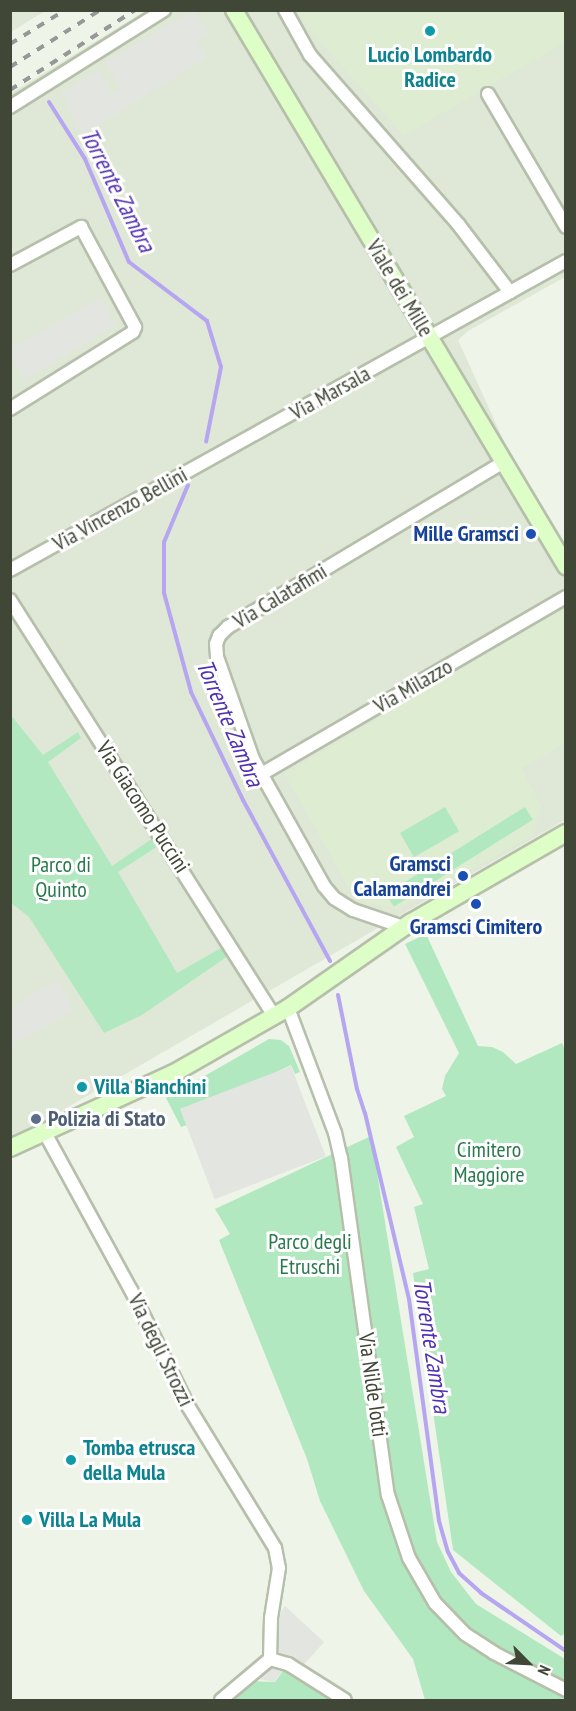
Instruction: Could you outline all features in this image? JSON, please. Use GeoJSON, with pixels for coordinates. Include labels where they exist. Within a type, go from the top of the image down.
{"type":"FeatureCollection","features":[{"type":"Feature","properties":{"kind":"street"},"geometry":{"type":"LineString","coordinates":[[10,107],[164,10]]}},
{"type":"Feature","properties":{"kind":"street","name":"Viale dei Mille"},"geometry":{"type":"LineString","coordinates":[[234,10],[566,566]]}},
{"type":"Feature","properties":{"kind":"street"},"geometry":{"type":"LineString","coordinates":[[285,10],[310,55],[458,224],[510,292]]}},
{"type":"Feature","properties":{"kind":"street"},"geometry":{"type":"LineString","coordinates":[[488,94],[566,227]]}},
{"type":"Feature","properties":{"kind":"street"},"geometry":{"type":"LineString","coordinates":[[10,265],[81,227],[135,328],[10,409]]}},
{"type":"Feature","properties":{"kind":"street","name":"Via Marsala"},"geometry":{"type":"LineString","coordinates":[[230,447],[566,261]]}},
{"type":"Feature","properties":{"kind":"street","name":"Via Vincenzo Bellini"},"geometry":{"type":"LineString","coordinates":[[10,570],[230,447]]}},
{"type":"Feature","properties":{"kind":"street","name":"Via Calatafimi"},"geometry":{"type":"LineString","coordinates":[[403,927],[353,910],[330,894],[260,775],[217,657],[216,644],[219,636],[228,627],[504,462]]}},
{"type":"Feature","properties":{"kind":"street","name":"Via Milazzo"},"geometry":{"type":"LineString","coordinates":[[260,775],[566,597]]}},
{"type":"Feature","properties":{"kind":"street","name":"Via Giacomo Puccini"},"geometry":{"type":"LineString","coordinates":[[10,600],[281,1012]]}},
{"type":"Feature","properties":{"kind":"street"},"geometry":{"type":"LineString","coordinates":[[10,1148],[174,1073],[281,1012],[337,976],[403,927],[562,838]]}},
{"type":"Feature","properties":{"kind":"street","name":"Via Nilde Iotti"},"geometry":{"type":"LineString","coordinates":[[281,1012],[335,1133],[348,1200],[388,1495],[410,1558],[435,1603],[465,1634],[494,1653],[566,1690]]}},
{"type":"Feature","properties":{"kind":"street","name":"Via degli Strozzi"},"geometry":{"type":"LineString","coordinates":[[45,1133],[131,1290],[188,1406],[275,1548],[279,1568],[272,1618],[270,1659]]}},
{"type":"Feature","properties":{"kind":"street"},"geometry":{"type":"LineString","coordinates":[[221,1701],[256,1668],[270,1659],[288,1664],[345,1701]]}},
{"type":"Feature","properties":{"kind":"shaded area"},"geometry":{"type":"Polygon","coordinates":[[[11,10],[45,10],[45,11],[11,32],[11,10]]]}},
{"type":"Feature","properties":{"kind":"shaded area"},"geometry":{"type":"Polygon","coordinates":[[[145,11],[565,11],[565,277],[468,331],[458,340],[565,576],[565,820],[11,1140],[10,94],[145,11]]]}},
{"type":"Feature","properties":{"kind":"shaded area"},"geometry":{"type":"Polygon","coordinates":[[[194,11],[210,33],[197,41],[207,57],[82,135],[62,93],[98,70],[113,94],[121,90],[106,62],[194,11]]]}},
{"type":"Feature","properties":{"kind":"shaded area"},"geometry":{"type":"Polygon","coordinates":[[[298,11],[563,11],[565,42],[404,135],[307,27],[298,11]]]}},
{"type":"Feature","properties":{"kind":"shaded area"},"geometry":{"type":"Polygon","coordinates":[[[100,298],[115,325],[26,379],[11,355],[11,349],[100,298]]]}},
{"type":"Feature","properties":{"kind":"shaded area"},"geometry":{"type":"Polygon","coordinates":[[[565,608],[565,743],[521,768],[541,806],[533,835],[398,909],[356,900],[285,774],[565,608]]]}},
{"type":"Feature","properties":{"kind":"shaded area"},"geometry":{"type":"Polygon","coordinates":[[[59,980],[73,1011],[11,1046],[11,1007],[59,980]]]}},
{"type":"Feature","properties":{"kind":"shaded area"},"geometry":{"type":"Polygon","coordinates":[[[291,1066],[326,1157],[215,1199],[180,1109],[291,1066]]]}},
{"type":"Feature","properties":{"kind":"shaded area"},"geometry":{"type":"Polygon","coordinates":[[[285,1606],[324,1642],[301,1668],[273,1648],[281,1612],[285,1606]]]}},
{"type":"Feature","properties":{"kind":"shaded area"},"geometry":{"type":"Polygon","coordinates":[[[270,1659],[288,1664],[274,1682],[249,1677],[270,1659]]]}},
{"type":"Feature","properties":{"kind":"green space","name":"Parco di Quinto"},"geometry":{"type":"Polygon","coordinates":[[[10,714],[43,755],[78,732],[81,738],[48,762],[112,866],[153,838],[158,846],[118,872],[177,973],[223,947],[228,956],[142,1015],[104,1033],[29,917],[11,903],[10,714]]]}},
{"type":"Feature","properties":{"kind":"green space"},"geometry":{"type":"Polygon","coordinates":[[[445,807],[459,831],[414,857],[400,833],[445,807]]]}},
{"type":"Feature","properties":{"kind":"green space"},"geometry":{"type":"Polygon","coordinates":[[[525,807],[533,820],[394,907],[386,894],[525,807]]]}},
{"type":"Feature","properties":{"kind":"green space","name":"Cimitero Maggiore"},"geometry":{"type":"Polygon","coordinates":[[[426,934],[478,1046],[492,1047],[503,1052],[516,1064],[562,1043],[565,1050],[566,1633],[561,1636],[453,1550],[413,1273],[429,1269],[414,1207],[423,1204],[396,1147],[414,1137],[404,1116],[446,1096],[442,1089],[445,1076],[459,1053],[405,944],[426,934]]]}},
{"type":"Feature","properties":{"kind":"green space"},"geometry":{"type":"Polygon","coordinates":[[[269,1039],[281,1040],[289,1046],[300,1072],[295,1074],[291,1065],[184,1116],[187,1125],[181,1127],[166,1098],[269,1039]]]}},
{"type":"Feature","properties":{"kind":"green space","name":"Parco degli Etruschi"},"geometry":{"type":"Polygon","coordinates":[[[371,1136],[437,1542],[451,1572],[476,1604],[565,1659],[565,1700],[425,1700],[413,1659],[364,1591],[320,1501],[307,1459],[219,1240],[230,1234],[215,1209],[371,1136]]]}},
{"type":"Feature","properties":{"kind":"green space"},"geometry":{"type":"Polygon","coordinates":[[[288,1664],[345,1700],[230,1700],[248,1681],[275,1682],[288,1664]]]}},
{"type":"Feature","properties":{"kind":"waterway","name":"Torrente Zambra"},"geometry":{"type":"LineString","coordinates":[[49,102],[85,159],[129,262],[207,321],[221,367],[206,442]]}},
{"type":"Feature","properties":{"kind":"waterway","name":"Torrente Zambra"},"geometry":{"type":"LineString","coordinates":[[188,485],[164,542],[164,593],[191,692],[243,800],[330,961]]}},
{"type":"Feature","properties":{"kind":"waterway","name":"Torrente Zambra"},"geometry":{"type":"LineString","coordinates":[[338,995],[357,1089],[365,1113],[409,1299],[439,1521],[448,1552],[459,1573],[481,1593],[566,1651]]}},
{"type":"Feature","properties":{"kind":"railway"},"geometry":{"type":"LineString","coordinates":[[10,44],[65,10]]}},
{"type":"Feature","properties":{"kind":"railway"},"geometry":{"type":"LineString","coordinates":[[10,67],[100,10]]}},
{"type":"Feature","properties":{"kind":"railway"},"geometry":{"type":"LineString","coordinates":[[10,90],[135,10]]}},
{"type":"Feature","properties":{"kind":"place","name":"Lucio Lombardo Radice"},"geometry":{"type":"Point","coordinates":[430,31]}},
{"type":"Feature","properties":{"kind":"place","name":"Mille Gramsci"},"geometry":{"type":"Point","coordinates":[531,534]}},
{"type":"Feature","properties":{"kind":"place","name":"Gramsci Calamandrei"},"geometry":{"type":"Point","coordinates":[463,876]}},
{"type":"Feature","properties":{"kind":"place","name":"Gramsci Cimitero"},"geometry":{"type":"Point","coordinates":[476,904]}},
{"type":"Feature","properties":{"kind":"place","name":"Villa Bianchini"},"geometry":{"type":"Point","coordinates":[82,1087]}},
{"type":"Feature","properties":{"kind":"place","name":"Polizia di Stato"},"geometry":{"type":"Point","coordinates":[36,1119]}},
{"type":"Feature","properties":{"kind":"place","name":"Tomba etrusca della Mula"},"geometry":{"type":"Point","coordinates":[71,1460]}},
{"type":"Feature","properties":{"kind":"place","name":"Villa La Mula"},"geometry":{"type":"Point","coordinates":[27,1520]}}]}
